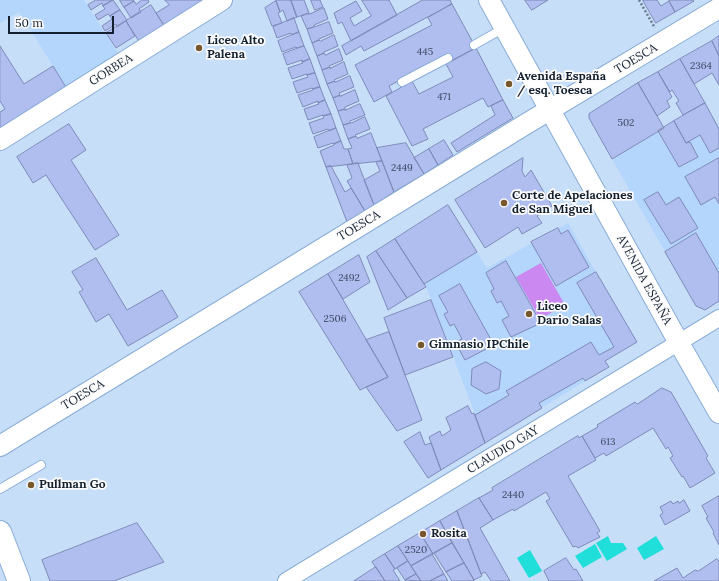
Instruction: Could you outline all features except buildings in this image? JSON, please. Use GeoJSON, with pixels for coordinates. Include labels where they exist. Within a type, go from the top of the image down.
{"type":"FeatureCollection","features":[{"type":"Feature","properties":{"kind":"main road"},"geometry":{"type":"LineString","coordinates":[[0,532],[19,581]]}},
{"type":"Feature","properties":{"kind":"street","name":"GORBEA"},"geometry":{"type":"LineString","coordinates":[[0,140],[222,0]]}},
{"type":"Feature","properties":{"kind":"street","name":"AVENIDA ESPAÑA"},"geometry":{"type":"LineString","coordinates":[[489,0],[719,413]]}},
{"type":"Feature","properties":{"kind":"street","name":"TOESCA"},"geometry":{"type":"LineString","coordinates":[[0,446],[719,8]]}},
{"type":"Feature","properties":{"kind":"street","name":"CLAUDIO GAY"},"geometry":{"type":"LineString","coordinates":[[286,581],[719,318]]}},
{"type":"Feature","properties":{"kind":"lane"},"geometry":{"type":"LineString","coordinates":[[474,44],[504,28]]}},
{"type":"Feature","properties":{"kind":"lane"},"geometry":{"type":"LineString","coordinates":[[402,82],[448,58]]}},
{"type":"Feature","properties":{"kind":"lane"},"geometry":{"type":"LineString","coordinates":[[0,489],[41,465]]}},
{"type":"Feature","properties":{"kind":"path"},"geometry":{"type":"LineString","coordinates":[[639,0],[662,43]]}},
{"type":"Feature","properties":{"kind":"shaded area"},"geometry":{"type":"Polygon","coordinates":[[[0,0],[84,0],[119,55],[67,88],[19,12],[0,23],[0,0]]]}},
{"type":"Feature","properties":{"kind":"shaded area"},"geometry":{"type":"Polygon","coordinates":[[[705,103],[719,129],[719,301],[705,310],[696,306],[612,159],[705,103]]]}},
{"type":"Feature","properties":{"kind":"shaded area","name":"Liceo Dario Salas"},"geometry":{"type":"Polygon","coordinates":[[[448,206],[487,268],[568,223],[636,342],[605,361],[608,367],[486,442],[426,287],[396,239],[448,206]]]}},
{"type":"Feature","properties":{"kind":"shaded area"},"geometry":{"type":"Polygon","coordinates":[[[541,263],[565,305],[540,319],[516,277],[541,263]]]}},
{"type":"Feature","properties":{"kind":"shaded area"},"geometry":{"type":"Polygon","coordinates":[[[608,536],[611,543],[623,543],[627,549],[607,561],[596,543],[608,536]]]}},
{"type":"Feature","properties":{"kind":"shaded area"},"geometry":{"type":"Polygon","coordinates":[[[656,536],[664,549],[644,560],[637,548],[656,536]]]}},
{"type":"Feature","properties":{"kind":"shaded area"},"geometry":{"type":"Polygon","coordinates":[[[595,544],[602,557],[583,568],[575,556],[595,544]]]}},
{"type":"Feature","properties":{"kind":"shaded area"},"geometry":{"type":"Polygon","coordinates":[[[530,550],[542,571],[529,578],[517,558],[530,550]]]}},
{"type":"Feature","properties":{"kind":"place","name":"Liceo Alto Palena"},"geometry":{"type":"Point","coordinates":[199,48]}},
{"type":"Feature","properties":{"kind":"place","name":"Avenida España / esq. Toesca"},"geometry":{"type":"Point","coordinates":[509,84]}},
{"type":"Feature","properties":{"kind":"place","name":"Corte de Apelaciones de San Miguel"},"geometry":{"type":"Point","coordinates":[504,203]}},
{"type":"Feature","properties":{"kind":"place","name":"Liceo Dario Salas"},"geometry":{"type":"Point","coordinates":[529,314]}},
{"type":"Feature","properties":{"kind":"place","name":"Gimnasio IPChile"},"geometry":{"type":"Point","coordinates":[421,345]}},
{"type":"Feature","properties":{"kind":"place","name":"Pullman Go"},"geometry":{"type":"Point","coordinates":[31,485]}},
{"type":"Feature","properties":{"kind":"place","name":"Rosita"},"geometry":{"type":"Point","coordinates":[423,534]}}]}
